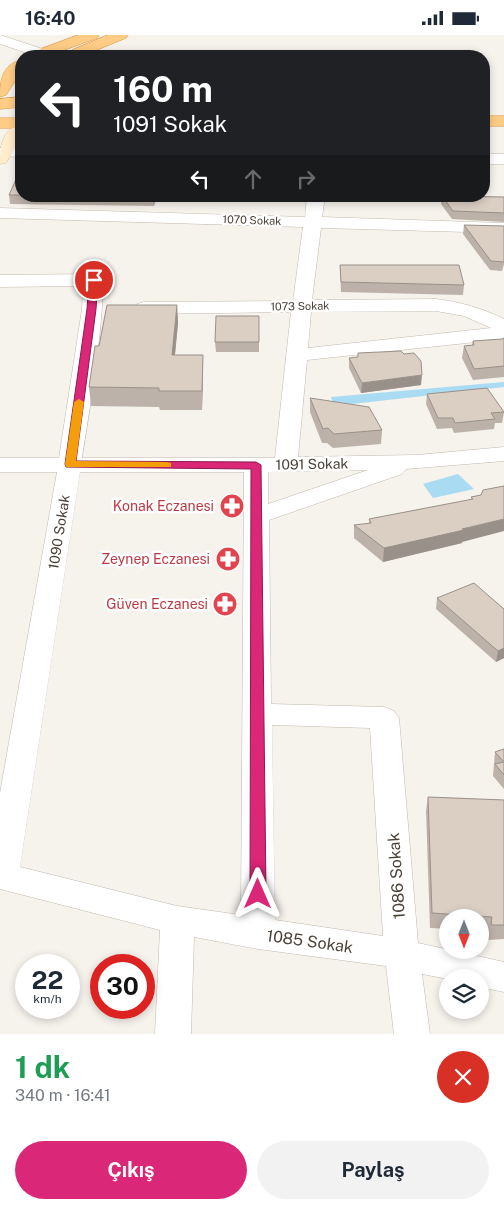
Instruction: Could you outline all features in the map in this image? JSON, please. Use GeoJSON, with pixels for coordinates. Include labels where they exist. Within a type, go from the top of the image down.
{"type":"FeatureCollection","features":[{"type":"Feature","properties":{"kind":"highway"},"geometry":{"type":"LineString","coordinates":[[70,50],[86,47],[121,35]]}},
{"type":"Feature","properties":{"kind":"highway"},"geometry":{"type":"LineString","coordinates":[[0,71],[15,64]]}},
{"type":"Feature","properties":{"kind":"highway"},"geometry":{"type":"LineString","coordinates":[[0,92],[15,69]]}},
{"type":"Feature","properties":{"kind":"highway"},"geometry":{"type":"LineString","coordinates":[[490,121],[504,121]]}},
{"type":"Feature","properties":{"kind":"highway"},"geometry":{"type":"LineString","coordinates":[[0,123],[15,124]]}},
{"type":"Feature","properties":{"kind":"highway"},"geometry":{"type":"LineString","coordinates":[[490,130],[504,130]]}},
{"type":"Feature","properties":{"kind":"main road"},"geometry":{"type":"LineString","coordinates":[[12,152],[15,134]]}},
{"type":"Feature","properties":{"kind":"street"},"geometry":{"type":"LineString","coordinates":[[0,39],[16,50]]}},
{"type":"Feature","properties":{"kind":"street"},"geometry":{"type":"LineString","coordinates":[[0,53],[15,56]]}},
{"type":"Feature","properties":{"kind":"street"},"geometry":{"type":"LineString","coordinates":[[490,159],[504,159]]}},
{"type":"Feature","properties":{"kind":"street"},"geometry":{"type":"LineString","coordinates":[[286,464],[302,306],[316,202]]}},
{"type":"Feature","properties":{"kind":"street","name":"1070 Sokak"},"geometry":{"type":"LineString","coordinates":[[0,213],[504,228]]}},
{"type":"Feature","properties":{"kind":"street","name":"1090 Sokak"},"geometry":{"type":"LineString","coordinates":[[0,281],[94,280],[111,309],[70,464],[1,876]]}},
{"type":"Feature","properties":{"kind":"street","name":"1073 Sokak"},"geometry":{"type":"LineString","coordinates":[[111,309],[452,306],[481,315],[504,327]]}},
{"type":"Feature","properties":{"kind":"street"},"geometry":{"type":"LineString","coordinates":[[297,355],[504,333]]}},
{"type":"Feature","properties":{"kind":"street","name":"1091 Sokak"},"geometry":{"type":"LineString","coordinates":[[0,465],[256,465],[418,462],[504,454]]}},
{"type":"Feature","properties":{"kind":"street"},"geometry":{"type":"LineString","coordinates":[[257,515],[418,462]]}},
{"type":"Feature","properties":{"kind":"street"},"geometry":{"type":"LineString","coordinates":[[256,465],[259,715],[258,934]]}},
{"type":"Feature","properties":{"kind":"street","name":"1086 Sokak"},"geometry":{"type":"LineString","coordinates":[[259,715],[384,718],[402,954],[412,1034]]}},
{"type":"Feature","properties":{"kind":"street","name":"1085 Sokak"},"geometry":{"type":"LineString","coordinates":[[1,876],[177,920],[258,934],[402,954],[504,977]]}},
{"type":"Feature","properties":{"kind":"street"},"geometry":{"type":"LineString","coordinates":[[174,1034],[177,920]]}},
{"type":"Feature","properties":{"kind":"water"},"geometry":{"type":"Polygon","coordinates":[[[504,382],[504,387],[334,406],[331,397],[504,382]]]}},
{"type":"Feature","properties":{"kind":"water"},"geometry":{"type":"Polygon","coordinates":[[[458,474],[474,489],[433,498],[423,484],[458,474]]]}},
{"type":"Feature","properties":{"kind":"building"},"geometry":{"type":"Polygon","coordinates":[[[15,182],[15,195],[9,195],[15,182]]]}},
{"type":"Feature","properties":{"kind":"building"},"geometry":{"type":"Polygon","coordinates":[[[490,197],[504,197],[504,213],[453,211],[446,202],[490,202],[490,197]]]}},
{"type":"Feature","properties":{"kind":"building"},"geometry":{"type":"Polygon","coordinates":[[[464,225],[504,226],[504,262],[491,261],[464,225]]]}},
{"type":"Feature","properties":{"kind":"building"},"geometry":{"type":"Polygon","coordinates":[[[340,265],[459,265],[464,285],[341,282],[340,265]]]}},
{"type":"Feature","properties":{"kind":"building"},"geometry":{"type":"Polygon","coordinates":[[[107,305],[177,305],[172,355],[203,355],[202,391],[159,391],[159,388],[89,387],[95,346],[99,346],[107,305]]]}},
{"type":"Feature","properties":{"kind":"building"},"geometry":{"type":"Polygon","coordinates":[[[216,316],[259,316],[259,342],[215,342],[216,316]]]}},
{"type":"Feature","properties":{"kind":"building"},"geometry":{"type":"Polygon","coordinates":[[[504,338],[504,366],[474,369],[464,346],[474,345],[473,341],[504,338]]]}},
{"type":"Feature","properties":{"kind":"building"},"geometry":{"type":"Polygon","coordinates":[[[401,351],[404,354],[414,353],[421,361],[422,375],[362,383],[349,358],[358,357],[358,353],[401,351]]]}},
{"type":"Feature","properties":{"kind":"building"},"geometry":{"type":"Polygon","coordinates":[[[487,388],[504,412],[491,413],[495,419],[455,423],[453,418],[438,418],[427,394],[487,388]]]}},
{"type":"Feature","properties":{"kind":"building"},"geometry":{"type":"Polygon","coordinates":[[[310,398],[369,407],[382,430],[334,434],[328,428],[323,429],[310,398]]]}},
{"type":"Feature","properties":{"kind":"building"},"geometry":{"type":"Polygon","coordinates":[[[504,486],[504,519],[462,529],[464,530],[384,548],[354,525],[371,523],[369,519],[473,499],[471,497],[481,495],[483,490],[504,486]]]}},
{"type":"Feature","properties":{"kind":"building"},"geometry":{"type":"Polygon","coordinates":[[[474,583],[504,609],[504,648],[498,651],[437,598],[474,583]]]}},
{"type":"Feature","properties":{"kind":"building"},"geometry":{"type":"Polygon","coordinates":[[[504,749],[504,762],[495,752],[504,749]]]}},
{"type":"Feature","properties":{"kind":"building"},"geometry":{"type":"Polygon","coordinates":[[[504,762],[504,775],[495,764],[504,762]]]}},
{"type":"Feature","properties":{"kind":"building"},"geometry":{"type":"Polygon","coordinates":[[[428,797],[504,800],[504,925],[491,925],[492,917],[489,917],[489,909],[439,909],[439,913],[432,913],[428,797]]]}},
{"type":"Feature","properties":{"kind":"slow traffic"},"geometry":{"type":"LineString","coordinates":[[79,402],[70,464],[167,465]]}},
{"type":"Feature","properties":{"kind":"place","name":"Konak Eczanesi"},"geometry":{"type":"Point","coordinates":[232,506]}},
{"type":"Feature","properties":{"kind":"place","name":"Zeynep Eczanesi"},"geometry":{"type":"Point","coordinates":[228,559]}},
{"type":"Feature","properties":{"kind":"place","name":"Güven Eczanesi"},"geometry":{"type":"Point","coordinates":[225,604]}},
{"type":"Feature","properties":{"kind":"route"},"geometry":{"type":"LineString","coordinates":[[94,280],[92,309],[70,464],[256,465],[259,715],[258,894]]}}]}
